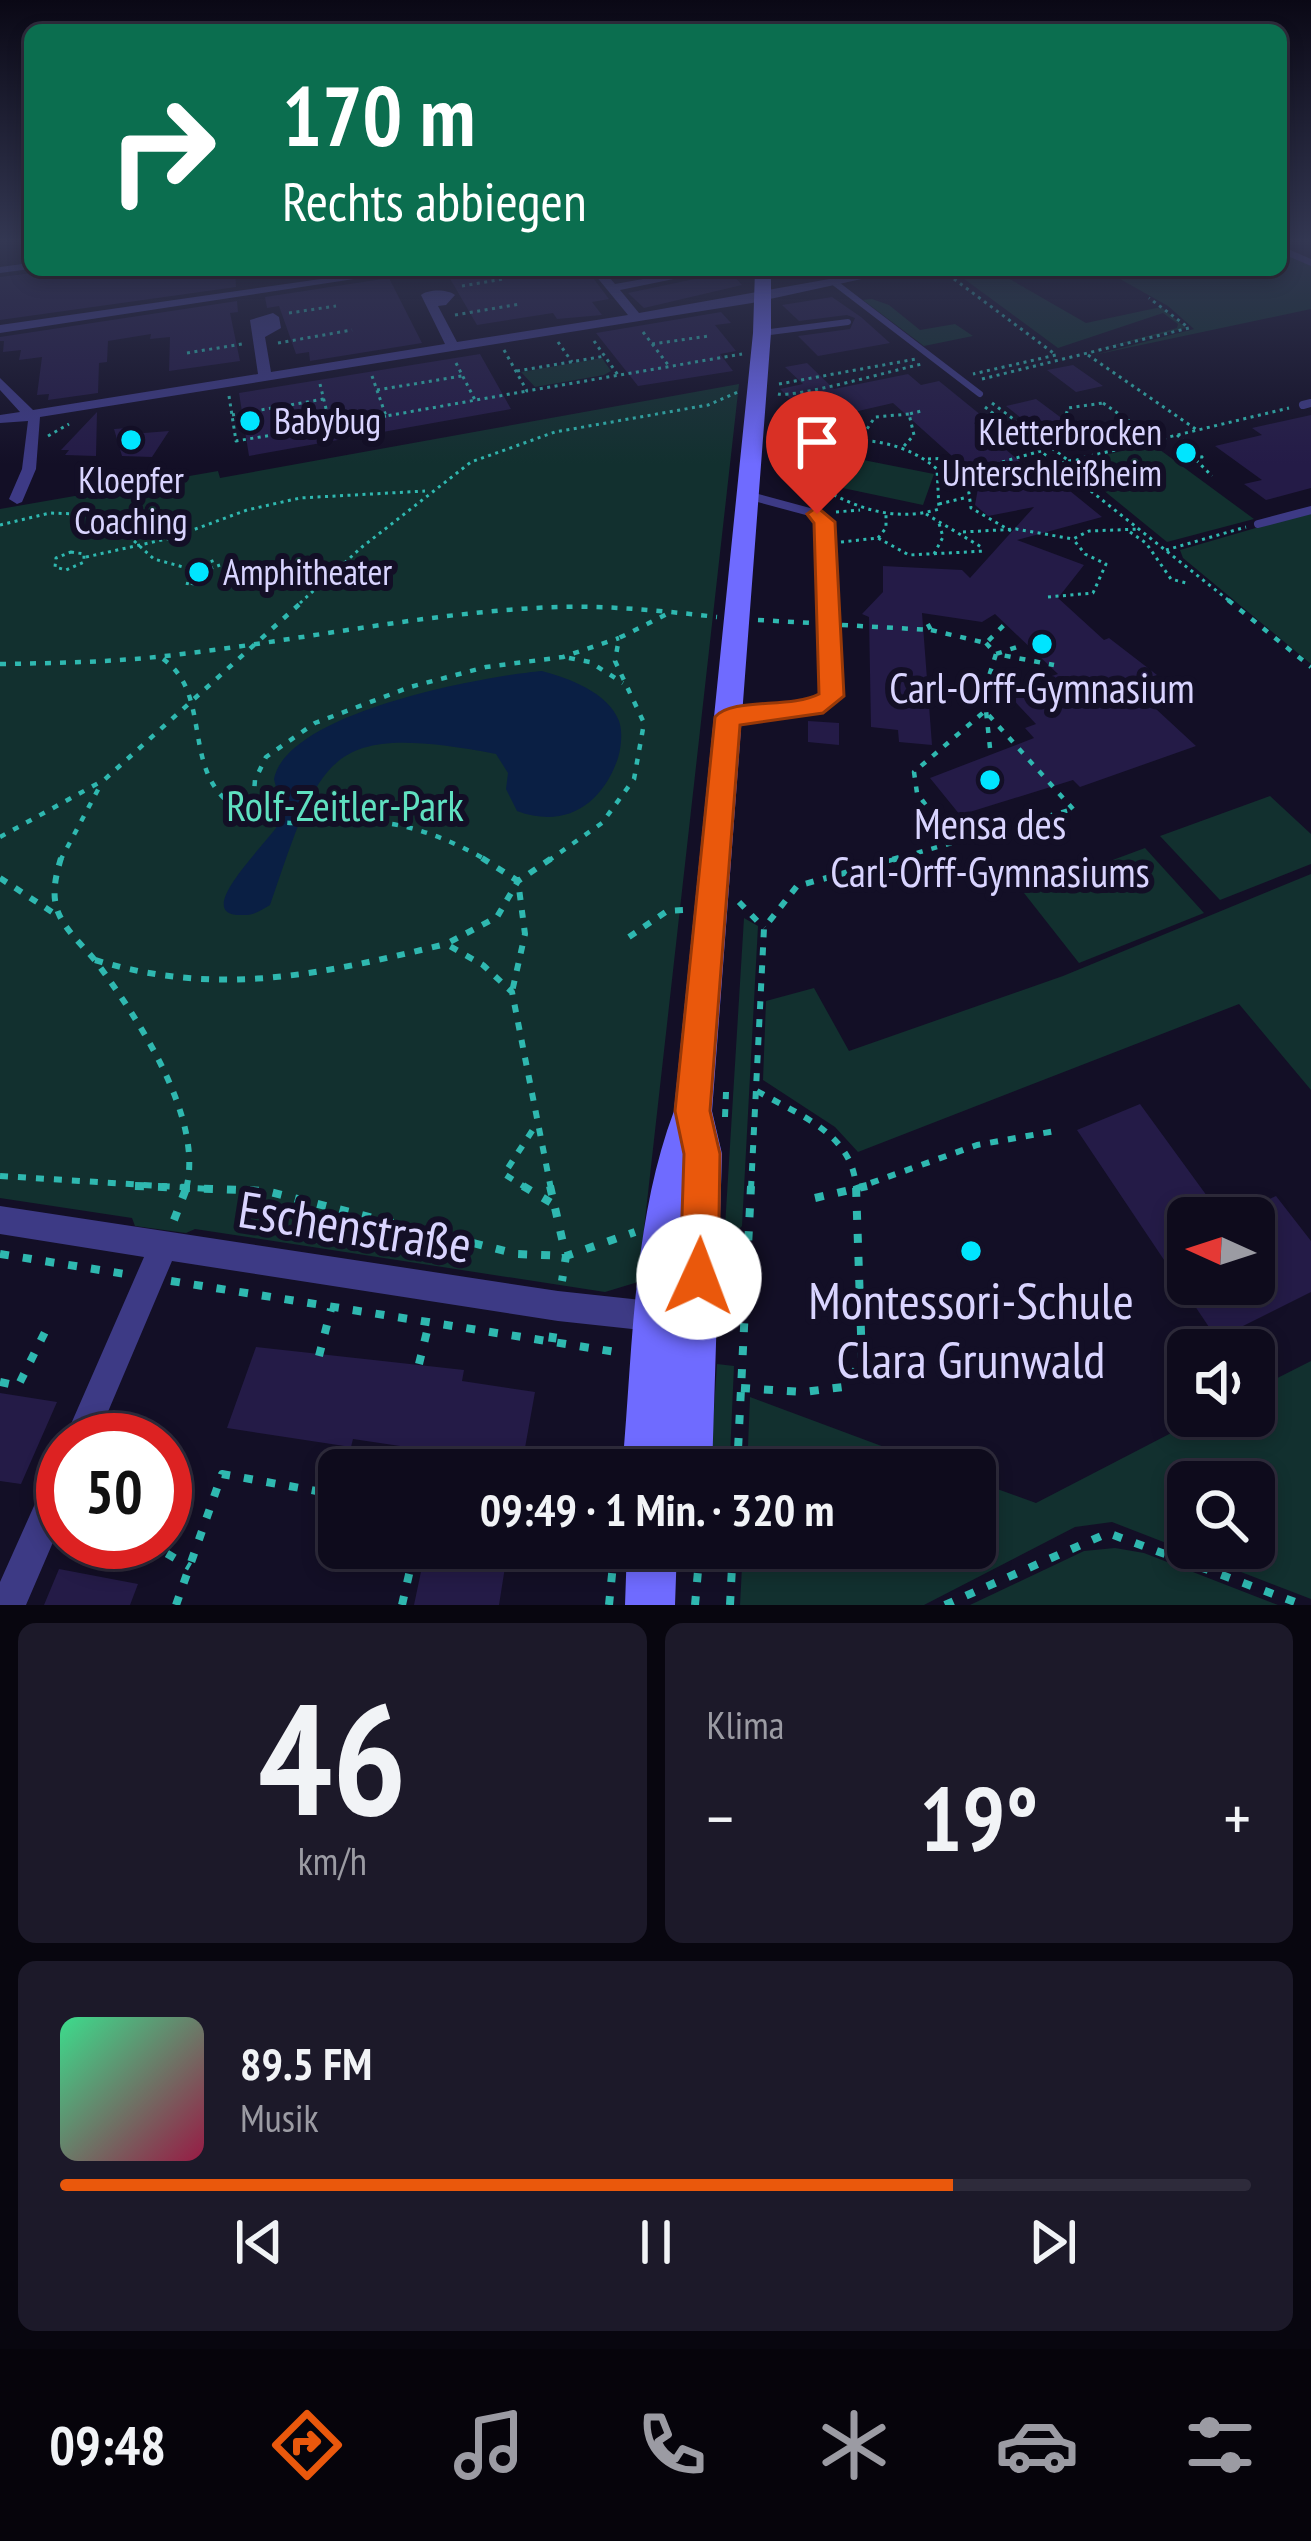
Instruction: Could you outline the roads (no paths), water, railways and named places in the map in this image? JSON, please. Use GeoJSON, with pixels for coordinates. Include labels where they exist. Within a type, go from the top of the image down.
{"type":"FeatureCollection","features":[{"type":"Feature","properties":{"kind":"main road"},"geometry":{"type":"LineString","coordinates":[[650,1449],[677,1319],[702,1154],[693,1111],[763,314]]}},
{"type":"Feature","properties":{"kind":"main road"},"geometry":{"type":"LineString","coordinates":[[677,1319],[686,1449]]}},
{"type":"Feature","properties":{"kind":"street"},"geometry":{"type":"LineString","coordinates":[[0,329],[104,314]]}},
{"type":"Feature","properties":{"kind":"street"},"geometry":{"type":"LineString","coordinates":[[436,314],[452,346]]}},
{"type":"Feature","properties":{"kind":"street"},"geometry":{"type":"LineString","coordinates":[[633,314],[636,317]]}},
{"type":"Feature","properties":{"kind":"street"},"geometry":{"type":"LineString","coordinates":[[0,419],[655,314]]}},
{"type":"Feature","properties":{"kind":"street"},"geometry":{"type":"LineString","coordinates":[[738,314],[762,325]]}},
{"type":"Feature","properties":{"kind":"street"},"geometry":{"type":"LineString","coordinates":[[265,377],[256,320],[273,317]]}},
{"type":"Feature","properties":{"kind":"street"},"geometry":{"type":"LineString","coordinates":[[0,382],[34,420],[29,469],[17,499]]}},
{"type":"Feature","properties":{"kind":"street","name":"Eschenstraße"},"geometry":{"type":"LineString","coordinates":[[0,1220],[677,1319]]}},
{"type":"Feature","properties":{"kind":"street"},"geometry":{"type":"LineString","coordinates":[[92,1413],[163,1247]]}},
{"type":"Feature","properties":{"kind":"street"},"geometry":{"type":"LineString","coordinates":[[8,1605],[36,1541]]}},
{"type":"Feature","properties":{"kind":"lane"},"geometry":{"type":"LineString","coordinates":[[875,314],[975,395]]}},
{"type":"Feature","properties":{"kind":"lane"},"geometry":{"type":"LineString","coordinates":[[762,325],[848,322]]}},
{"type":"Feature","properties":{"kind":"lane"},"geometry":{"type":"LineString","coordinates":[[728,717],[784,713],[823,704],[831,696],[825,522],[817,514],[747,495]]}},
{"type":"Feature","properties":{"kind":"lane"},"geometry":{"type":"LineString","coordinates":[[1258,524],[1311,510]]}},
{"type":"Feature","properties":{"kind":"water"},"geometry":{"type":"Polygon","coordinates":[[[542,671],[597,694],[619,721],[618,758],[592,800],[566,815],[534,816],[517,811],[506,789],[508,773],[496,754],[396,743],[363,748],[338,761],[319,783],[270,905],[248,915],[228,912],[224,903],[229,889],[283,816],[274,779],[287,755],[313,735],[391,702],[542,671]]]}},
{"type":"Feature","properties":{"kind":"place","name":"Babybug"},"geometry":{"type":"Point","coordinates":[250,421]}},
{"type":"Feature","properties":{"kind":"place","name":"Kloepfer Coaching"},"geometry":{"type":"Point","coordinates":[131,440]}},
{"type":"Feature","properties":{"kind":"place","name":"Kletterbrocken Unterschleißheim"},"geometry":{"type":"Point","coordinates":[1186,453]}},
{"type":"Feature","properties":{"kind":"place","name":"Amphitheater"},"geometry":{"type":"Point","coordinates":[199,572]}},
{"type":"Feature","properties":{"kind":"place","name":"Carl-Orff-Gymnasium"},"geometry":{"type":"Point","coordinates":[1042,644]}},
{"type":"Feature","properties":{"kind":"place","name":"Mensa des Carl-Orff-Gymnasiums"},"geometry":{"type":"Point","coordinates":[990,780]}},
{"type":"Feature","properties":{"kind":"place","name":"Montessori-Schule Clara Grunwald"},"geometry":{"type":"Point","coordinates":[971,1251]}},
{"type":"Feature","properties":{"kind":"park label","name":"Rolf-Zeitler-Park"},"geometry":{"type":"Point","coordinates":[345,806]}}]}
